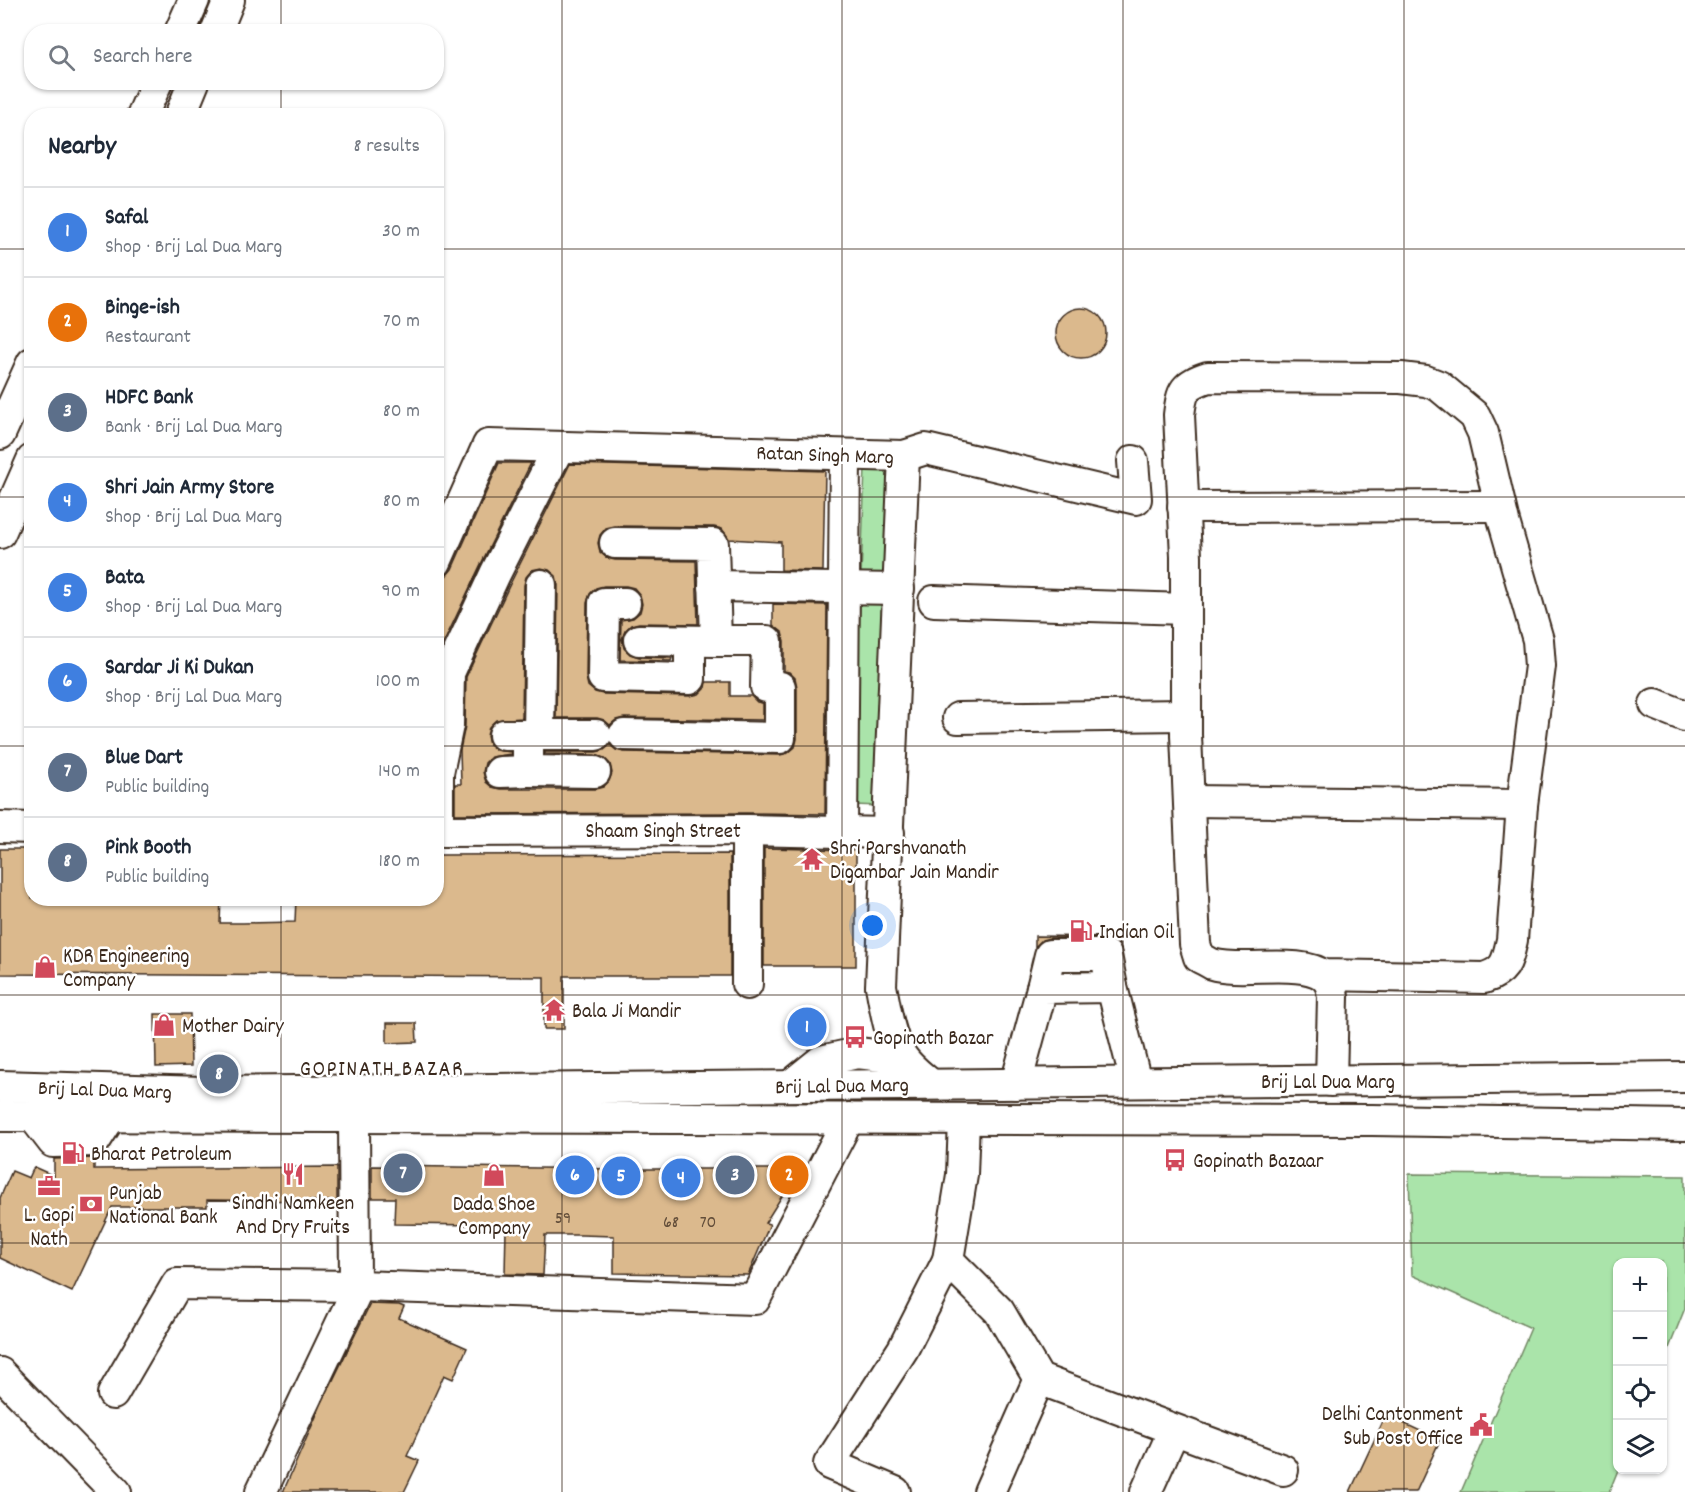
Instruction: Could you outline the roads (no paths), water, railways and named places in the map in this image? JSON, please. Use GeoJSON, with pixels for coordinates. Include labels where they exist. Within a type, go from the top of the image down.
{"type":"FeatureCollection","features":[{"type":"Feature","properties":{"kind":"street"},"geometry":{"type":"LineString","coordinates":[[184,24],[194,0]]}},
{"type":"Feature","properties":{"kind":"street"},"geometry":{"type":"LineString","coordinates":[[219,24],[229,0]]}},
{"type":"Feature","properties":{"kind":"street"},"geometry":{"type":"LineString","coordinates":[[146,108],[153,90]]}},
{"type":"Feature","properties":{"kind":"street"},"geometry":{"type":"LineString","coordinates":[[183,108],[191,90]]}},
{"type":"Feature","properties":{"kind":"street"},"geometry":{"type":"LineString","coordinates":[[1208,377],[1401,378],[1426,381],[1439,386],[1474,416],[1483,434],[1500,506],[1539,640],[1540,666],[1536,711],[1522,805],[1512,940],[1508,960],[1498,974],[1484,978],[1323,975],[1303,968],[1227,966],[1211,963],[1199,957],[1195,945],[1189,801],[1183,507],[1179,414],[1182,394],[1192,382],[1208,377]]}},
{"type":"Feature","properties":{"kind":"street"},"geometry":{"type":"LineString","coordinates":[[0,434],[24,381]]}},
{"type":"Feature","properties":{"kind":"street","name":"Ratan Singh Marg"},"geometry":{"type":"LineString","coordinates":[[444,544],[488,445],[904,456],[882,986],[885,1009],[902,1058]]}},
{"type":"Feature","properties":{"kind":"street"},"geometry":{"type":"LineString","coordinates":[[444,744],[448,725],[449,673],[495,574],[559,447]]}},
{"type":"Feature","properties":{"kind":"street"},"geometry":{"type":"LineString","coordinates":[[904,456],[927,449],[1136,499],[1133,461]]}},
{"type":"Feature","properties":{"kind":"street"},"geometry":{"type":"LineString","coordinates":[[842,832],[842,587],[845,455]]}},
{"type":"Feature","properties":{"kind":"street"},"geometry":{"type":"LineString","coordinates":[[0,533],[24,478]]}},
{"type":"Feature","properties":{"kind":"street"},"geometry":{"type":"LineString","coordinates":[[1183,507],[1500,506]]}},
{"type":"Feature","properties":{"kind":"street"},"geometry":{"type":"LineString","coordinates":[[615,543],[713,544],[714,586],[703,641],[690,679],[603,677],[604,603],[625,603]]}},
{"type":"Feature","properties":{"kind":"street"},"geometry":{"type":"LineString","coordinates":[[541,585],[524,735],[514,772],[595,772]]}},
{"type":"Feature","properties":{"kind":"street"},"geometry":{"type":"LineString","coordinates":[[714,586],[899,589]]}},
{"type":"Feature","properties":{"kind":"street"},"geometry":{"type":"LineString","coordinates":[[934,601],[1186,609]]}},
{"type":"Feature","properties":{"kind":"street"},"geometry":{"type":"LineString","coordinates":[[524,735],[780,738],[780,687],[766,687],[767,641],[639,640]]}},
{"type":"Feature","properties":{"kind":"street"},"geometry":{"type":"LineString","coordinates":[[1655,704],[1685,716]]}},
{"type":"Feature","properties":{"kind":"street"},"geometry":{"type":"LineString","coordinates":[[958,718],[1186,715]]}},
{"type":"Feature","properties":{"kind":"street"},"geometry":{"type":"LineString","coordinates":[[1189,801],[1522,805]]}},
{"type":"Feature","properties":{"kind":"street"},"geometry":{"type":"LineString","coordinates":[[0,828],[24,828]]}},
{"type":"Feature","properties":{"kind":"street"},"geometry":{"type":"LineString","coordinates":[[747,830],[747,984]]}},
{"type":"Feature","properties":{"kind":"street","name":"Shaam Singh Street"},"geometry":{"type":"LineString","coordinates":[[444,831],[747,830],[889,833]]}},
{"type":"Feature","properties":{"kind":"street"},"geometry":{"type":"LineString","coordinates":[[1323,975],[1331,985],[1333,997],[1331,1081]]}},
{"type":"Feature","properties":{"kind":"street"},"geometry":{"type":"LineString","coordinates":[[1016,1083],[1042,988],[1112,987],[1136,1082]]}},
{"type":"Feature","properties":{"kind":"street"},"geometry":{"type":"LineString","coordinates":[[790,1086],[821,1061],[857,1053],[902,1058],[930,1084]]}},
{"type":"Feature","properties":{"kind":"street","name":"Brij Lal Dua Marg"},"geometry":{"type":"LineString","coordinates":[[0,1086],[202,1092],[1685,1077]]}},
{"type":"Feature","properties":{"kind":"street","name":"Brij Lal Dua Marg"},"geometry":{"type":"LineString","coordinates":[[0,1116],[1372,1120],[1685,1125]]}},
{"type":"Feature","properties":{"kind":"street"},"geometry":{"type":"LineString","coordinates":[[261,1492],[357,1286],[354,1118]]}},
{"type":"Feature","properties":{"kind":"street"},"geometry":{"type":"LineString","coordinates":[[113,1394],[177,1284],[357,1286],[755,1299],[849,1119]]}},
{"type":"Feature","properties":{"kind":"street"},"geometry":{"type":"LineString","coordinates":[[895,1492],[829,1464],[903,1349],[948,1260],[962,1175],[964,1119]]}},
{"type":"Feature","properties":{"kind":"street"},"geometry":{"type":"LineString","coordinates":[[948,1260],[999,1311],[1039,1379],[1283,1470]]}},
{"type":"Feature","properties":{"kind":"street"},"geometry":{"type":"LineString","coordinates":[[0,1373],[116,1492]]}},
{"type":"Feature","properties":{"kind":"street"},"geometry":{"type":"LineString","coordinates":[[989,1492],[1039,1379]]}},
{"type":"Feature","properties":{"kind":"street"},"geometry":{"type":"LineString","coordinates":[[1146,1492],[1174,1430]]}},
{"type":"Feature","properties":{"kind":"place","name":"Shri Parshvanath Digambar Jain Mandir"},"geometry":{"type":"Point","coordinates":[812,859]}},
{"type":"Feature","properties":{"kind":"place","name":"Indian Oil"},"geometry":{"type":"Point","coordinates":[1081,931]}},
{"type":"Feature","properties":{"kind":"place","name":"KDR Engineering Company"},"geometry":{"type":"Point","coordinates":[45,967]}},
{"type":"Feature","properties":{"kind":"place","name":"Bala Ji Mandir"},"geometry":{"type":"Point","coordinates":[554,1010]}},
{"type":"Feature","properties":{"kind":"place","name":"Mother Dairy"},"geometry":{"type":"Point","coordinates":[164,1025]}},
{"type":"Feature","properties":{"kind":"place","name":"Safal"},"geometry":{"type":"Point","coordinates":[807,1027]}},
{"type":"Feature","properties":{"kind":"place","name":"Gopinath Bazar"},"geometry":{"type":"Point","coordinates":[855,1037]}},
{"type":"Feature","properties":{"kind":"place","name":"Pink Booth"},"geometry":{"type":"Point","coordinates":[219,1074]}},
{"type":"Feature","properties":{"kind":"place","name":"Bharat Petroleum"},"geometry":{"type":"Point","coordinates":[73,1153]}},
{"type":"Feature","properties":{"kind":"place","name":"Gopinath Bazaar"},"geometry":{"type":"Point","coordinates":[1175,1160]}},
{"type":"Feature","properties":{"kind":"place","name":"Blue Dart"},"geometry":{"type":"Point","coordinates":[403,1173]}},
{"type":"Feature","properties":{"kind":"place","name":"Sindhi Namkeen And Dry Fruits"},"geometry":{"type":"Point","coordinates":[293,1174]}},
{"type":"Feature","properties":{"kind":"place","name":"Dada Shoe Company"},"geometry":{"type":"Point","coordinates":[494,1175]}},
{"type":"Feature","properties":{"kind":"place","name":"Sardar Ji Ki Dukan"},"geometry":{"type":"Point","coordinates":[575,1175]}},
{"type":"Feature","properties":{"kind":"place","name":"HDFC Bank"},"geometry":{"type":"Point","coordinates":[735,1175]}},
{"type":"Feature","properties":{"kind":"place","name":"Binge-ish"},"geometry":{"type":"Point","coordinates":[789,1175]}},
{"type":"Feature","properties":{"kind":"place","name":"Bata"},"geometry":{"type":"Point","coordinates":[621,1176]}},
{"type":"Feature","properties":{"kind":"place","name":"Shri Jain Army Store"},"geometry":{"type":"Point","coordinates":[681,1178]}},
{"type":"Feature","properties":{"kind":"place","name":"L. Gopi Nath"},"geometry":{"type":"Point","coordinates":[49,1186]}},
{"type":"Feature","properties":{"kind":"place","name":"Punjab National Bank"},"geometry":{"type":"Point","coordinates":[91,1204]}},
{"type":"Feature","properties":{"kind":"place","name":"Delhi Cantonment Sub Post Office"},"geometry":{"type":"Point","coordinates":[1481,1425]}},
{"type":"Feature","properties":{"kind":"district","name":"GOPINATH BAZAR"},"geometry":{"type":"Point","coordinates":[382,1067]}}]}
